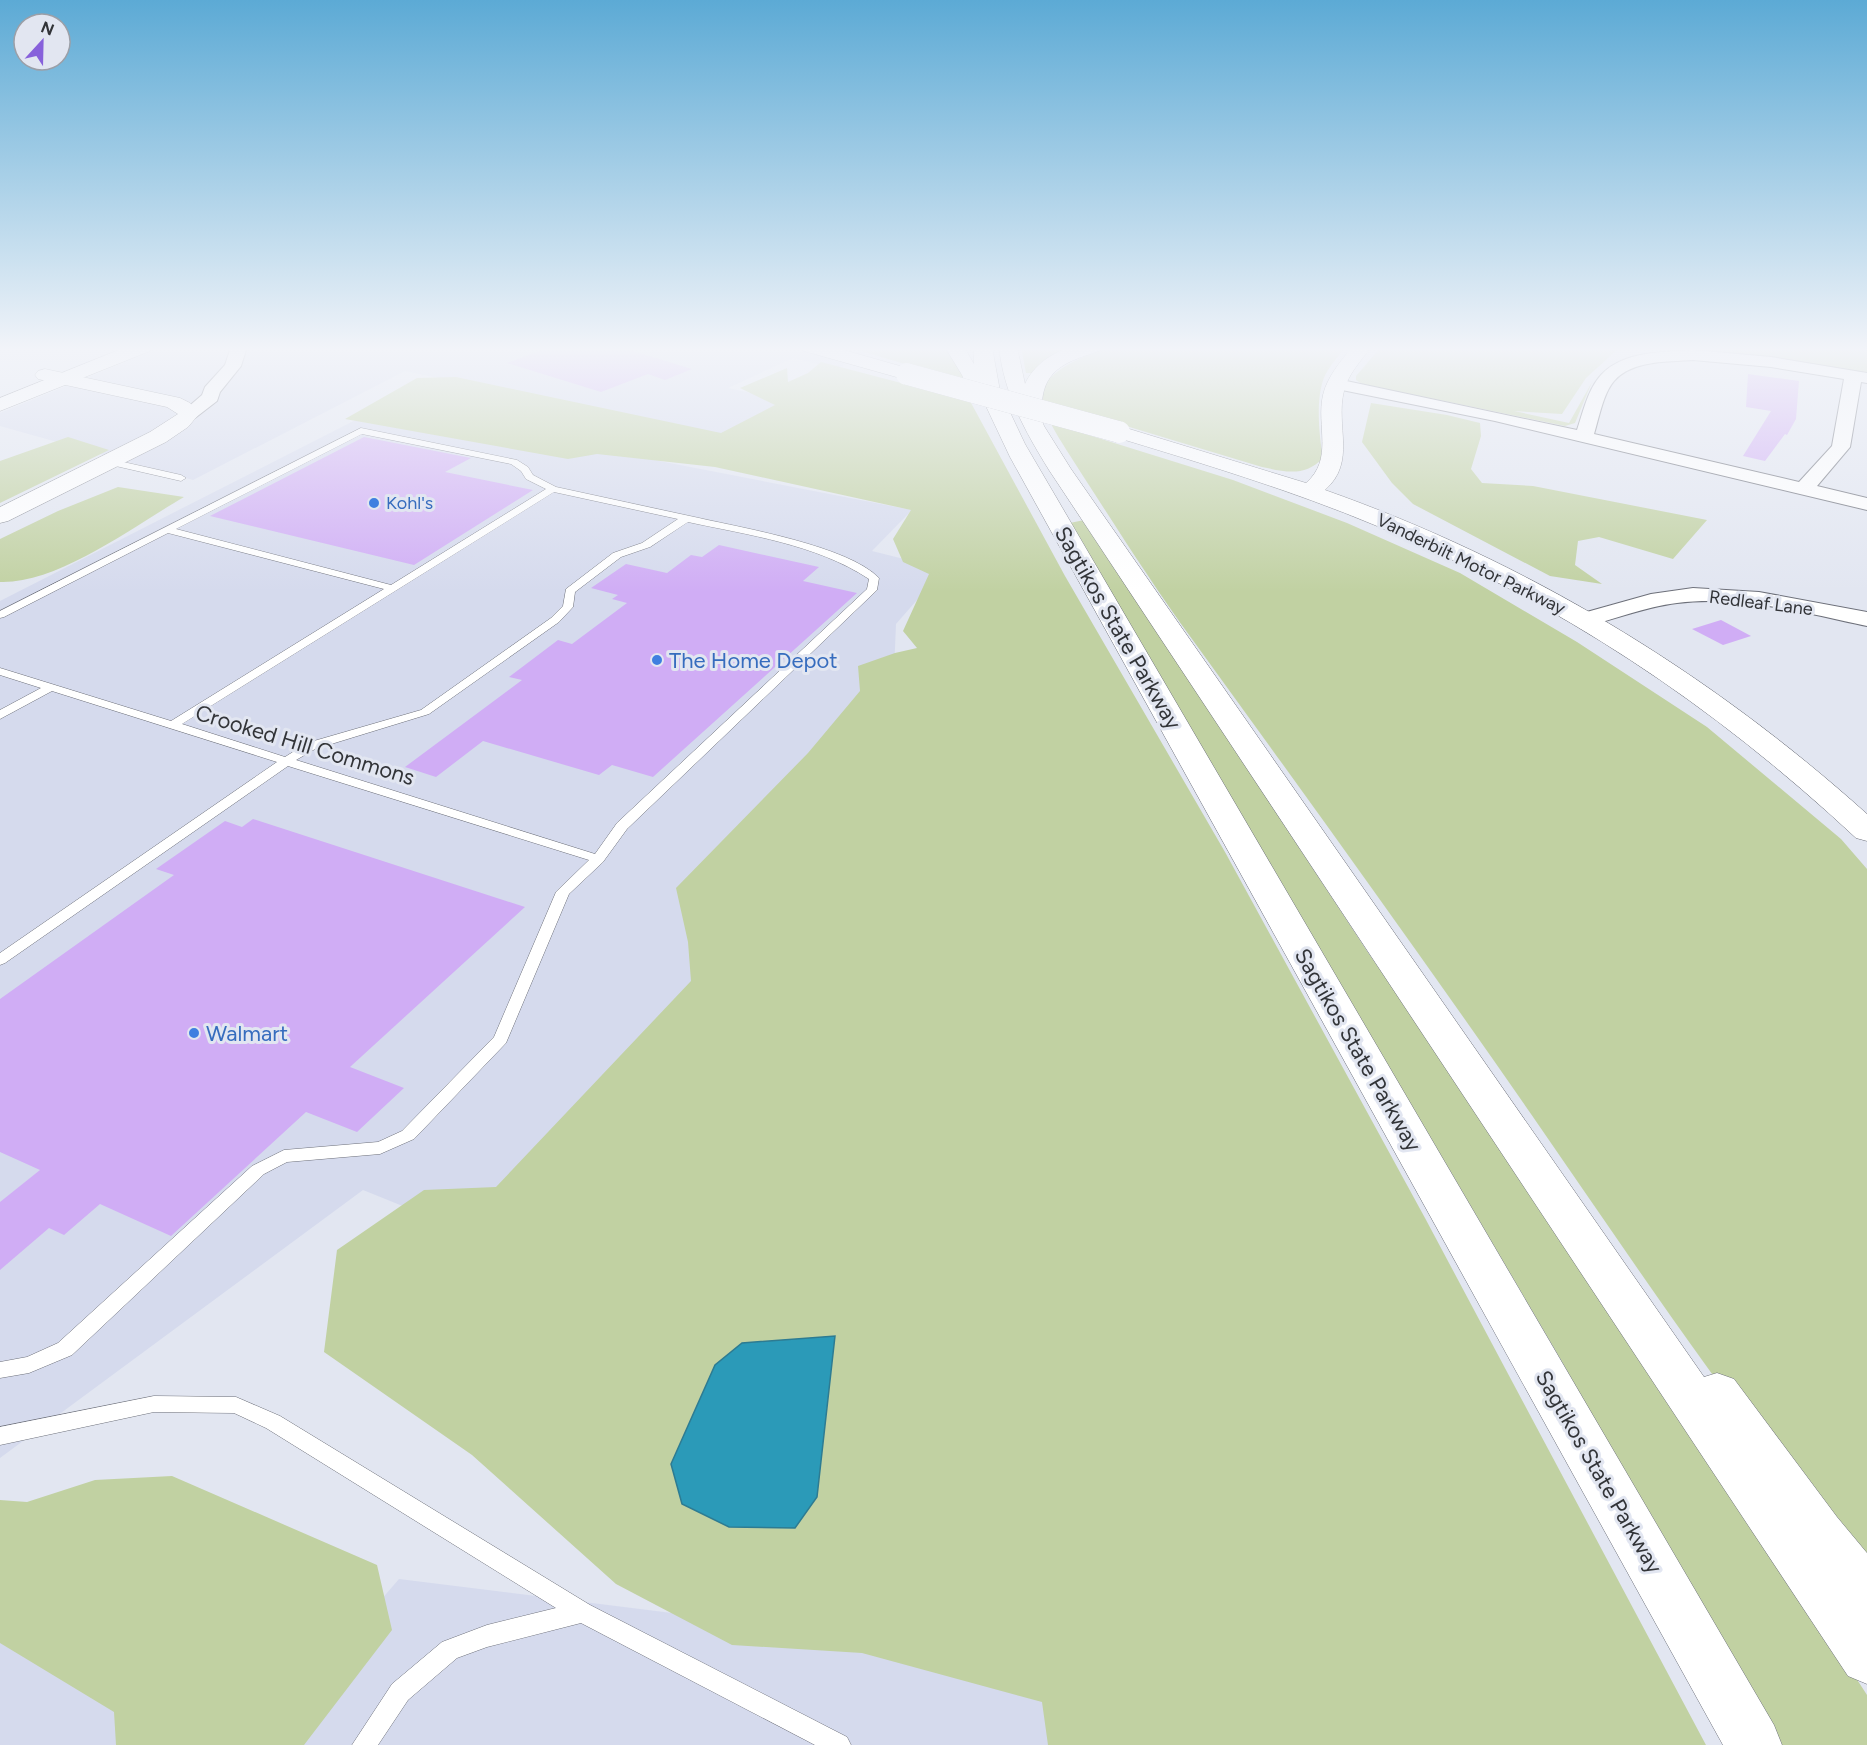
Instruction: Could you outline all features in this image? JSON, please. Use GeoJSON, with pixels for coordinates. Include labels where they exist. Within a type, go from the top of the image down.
{"type":"FeatureCollection","features":[{"type":"Feature","properties":{"kind":"main road"},"geometry":{"type":"LineString","coordinates":[[0,516],[172,428]]}},
{"type":"Feature","properties":{"kind":"main road"},"geometry":{"type":"LineString","coordinates":[[993,428],[1021,457]]}},
{"type":"Feature","properties":{"kind":"main road","name":"Sagtikos State Parkway"},"geometry":{"type":"LineString","coordinates":[[1006,428],[1754,1745]]}},
{"type":"Feature","properties":{"kind":"main road","name":"Sagtikos State Parkway"},"geometry":{"type":"LineString","coordinates":[[1034,428],[1867,1657]]}},
{"type":"Feature","properties":{"kind":"main road","name":"Vanderbilt Motor Parkway"},"geometry":{"type":"LineString","coordinates":[[1106,428],[1201,456],[1309,492],[1385,521],[1443,546],[1584,620],[1648,658],[1735,718],[1815,783],[1867,831]]}},
{"type":"Feature","properties":{"kind":"main road"},"geometry":{"type":"LineString","coordinates":[[1309,492],[1326,476],[1335,459],[1333,428]]}},
{"type":"Feature","properties":{"kind":"main road"},"geometry":{"type":"LineString","coordinates":[[1537,1170],[1673,1331],[1773,1473],[1867,1593]]}},
{"type":"Feature","properties":{"kind":"street"},"geometry":{"type":"LineString","coordinates":[[1548,428],[1867,504]]}},
{"type":"Feature","properties":{"kind":"street"},"geometry":{"type":"LineString","coordinates":[[1584,436],[1587,428]]}},
{"type":"Feature","properties":{"kind":"street"},"geometry":{"type":"LineString","coordinates":[[1804,489],[1841,447],[1846,428]]}},
{"type":"Feature","properties":{"kind":"street","name":"Redleaf Lane"},"geometry":{"type":"LineString","coordinates":[[1584,620],[1631,606],[1692,595],[1732,596],[1867,619]]}},
{"type":"Feature","properties":{"kind":"lane"},"geometry":{"type":"LineString","coordinates":[[0,615],[361,431],[514,462],[525,469],[529,477],[553,489],[784,540],[806,549],[832,554],[856,565],[874,578],[872,590],[622,826],[598,859],[563,892],[501,1039],[408,1135],[380,1148],[284,1156],[258,1170],[65,1349],[29,1365],[0,1370]]}},
{"type":"Feature","properties":{"kind":"lane"},"geometry":{"type":"LineString","coordinates":[[110,462],[181,478]]}},
{"type":"Feature","properties":{"kind":"lane"},"geometry":{"type":"LineString","coordinates":[[172,725],[553,489]]}},
{"type":"Feature","properties":{"kind":"lane"},"geometry":{"type":"LineString","coordinates":[[0,960],[286,761],[311,746],[425,712],[555,620],[568,607],[570,591],[617,555],[646,545],[685,519]]}},
{"type":"Feature","properties":{"kind":"lane"},"geometry":{"type":"LineString","coordinates":[[167,530],[392,588]]}},
{"type":"Feature","properties":{"kind":"lane","name":"Crooked Hill Commons"},"geometry":{"type":"LineString","coordinates":[[0,671],[598,859]]}},
{"type":"Feature","properties":{"kind":"lane"},"geometry":{"type":"LineString","coordinates":[[0,716],[51,687]]}},
{"type":"Feature","properties":{"kind":"lane"},"geometry":{"type":"LineString","coordinates":[[0,1436],[154,1404],[236,1405],[273,1422],[582,1612],[839,1745]]}},
{"type":"Feature","properties":{"kind":"lane"},"geometry":{"type":"LineString","coordinates":[[364,1745],[400,1692],[450,1650],[487,1636],[582,1612]]}},
{"type":"Feature","properties":{"kind":"shaded area"},"geometry":{"type":"Polygon","coordinates":[[[9,428],[293,428],[193,480],[9,428]]]}},
{"type":"Feature","properties":{"kind":"shaded area"},"geometry":{"type":"Polygon","coordinates":[[[339,428],[491,428],[912,510],[872,551],[944,569],[896,624],[893,696],[752,949],[504,1247],[363,1190],[0,1458],[0,601],[339,428]]]}},
{"type":"Feature","properties":{"kind":"shaded area"},"geometry":{"type":"Polygon","coordinates":[[[679,428],[766,428],[748,443],[679,428]]]}},
{"type":"Feature","properties":{"kind":"shaded area"},"geometry":{"type":"Polygon","coordinates":[[[0,1572],[272,1726],[399,1579],[1081,1664],[1089,1745],[0,1745],[0,1572]]]}},
{"type":"Feature","properties":{"kind":"green space"},"geometry":{"type":"Polygon","coordinates":[[[398,428],[699,428],[721,433],[730,428],[985,428],[1065,576],[1225,852],[1425,1218],[1706,1745],[1048,1745],[1042,1702],[862,1653],[732,1645],[616,1584],[472,1455],[324,1352],[337,1250],[424,1190],[496,1187],[691,981],[688,942],[676,888],[808,753],[860,691],[858,666],[917,648],[903,631],[929,574],[903,562],[893,539],[911,510],[715,467],[597,454],[568,459],[398,428]],[[835,1337],[742,1344],[715,1366],[671,1464],[683,1504],[729,1527],[817,1497],[835,1337]]]}},
{"type":"Feature","properties":{"kind":"green space"},"geometry":{"type":"Polygon","coordinates":[[[1054,428],[1078,428],[1079,432],[1233,480],[1347,523],[1460,573],[1577,642],[1707,727],[1841,839],[1867,869],[1867,1573],[1778,1462],[1693,1348],[1447,994],[1178,619],[1137,560],[1054,428]]]}},
{"type":"Feature","properties":{"kind":"green space"},"geometry":{"type":"Polygon","coordinates":[[[1134,428],[1319,428],[1323,458],[1316,464],[1295,472],[1262,467],[1134,428]]]}},
{"type":"Feature","properties":{"kind":"green space"},"geometry":{"type":"Polygon","coordinates":[[[1365,428],[1480,428],[1481,436],[1471,469],[1482,483],[1533,486],[1707,520],[1673,559],[1599,537],[1578,541],[1575,565],[1602,584],[1550,576],[1413,504],[1392,483],[1362,442],[1365,428]]]}},
{"type":"Feature","properties":{"kind":"green space"},"geometry":{"type":"Polygon","coordinates":[[[68,437],[109,450],[0,503],[0,461],[68,437]]]}},
{"type":"Feature","properties":{"kind":"green space"},"geometry":{"type":"Polygon","coordinates":[[[118,487],[184,497],[71,564],[23,580],[0,582],[0,539],[58,511],[118,487]]]}},
{"type":"Feature","properties":{"kind":"green space"},"geometry":{"type":"Polygon","coordinates":[[[1084,520],[1367,951],[1666,1384],[1867,1695],[1867,1745],[1779,1745],[1561,1360],[1070,523],[1084,520]]]}},
{"type":"Feature","properties":{"kind":"green space"},"geometry":{"type":"Polygon","coordinates":[[[172,1476],[377,1565],[392,1630],[304,1745],[116,1745],[114,1712],[0,1643],[0,1500],[27,1502],[95,1480],[172,1476]]]}},
{"type":"Feature","properties":{"kind":"water"},"geometry":{"type":"Polygon","coordinates":[[[835,1336],[817,1497],[795,1528],[729,1527],[682,1504],[671,1464],[715,1365],[742,1343],[835,1336]]]}},
{"type":"Feature","properties":{"kind":"building"},"geometry":{"type":"Polygon","coordinates":[[[1760,428],[1791,428],[1765,461],[1743,456],[1760,428]]]}},
{"type":"Feature","properties":{"kind":"building","name":"Kohl's"},"geometry":{"type":"Polygon","coordinates":[[[364,437],[471,458],[445,472],[533,490],[414,565],[210,516],[364,437]]]}},
{"type":"Feature","properties":{"kind":"building","name":"The Home Depot"},"geometry":{"type":"Polygon","coordinates":[[[719,545],[819,567],[803,581],[857,593],[653,777],[612,765],[599,775],[483,741],[436,777],[405,767],[522,680],[509,677],[558,640],[572,644],[627,603],[612,599],[618,595],[591,588],[626,564],[667,573],[691,555],[702,557],[719,545]]]}},
{"type":"Feature","properties":{"kind":"building"},"geometry":{"type":"Polygon","coordinates":[[[1721,620],[1751,636],[1723,645],[1692,629],[1721,620]]]}},
{"type":"Feature","properties":{"kind":"building","name":"Walmart"},"geometry":{"type":"Polygon","coordinates":[[[253,819],[525,907],[350,1067],[404,1088],[357,1132],[306,1112],[171,1236],[100,1204],[64,1235],[49,1228],[0,1270],[0,1202],[40,1170],[0,1152],[0,999],[174,875],[156,869],[225,821],[242,827],[253,819]]]}},
{"type":"Feature","properties":{"kind":"place","name":"Kohl's"},"geometry":{"type":"Point","coordinates":[374,503]}},
{"type":"Feature","properties":{"kind":"place","name":"The Home Depot"},"geometry":{"type":"Point","coordinates":[657,660]}},
{"type":"Feature","properties":{"kind":"place","name":"Walmart"},"geometry":{"type":"Point","coordinates":[194,1033]}}]}
